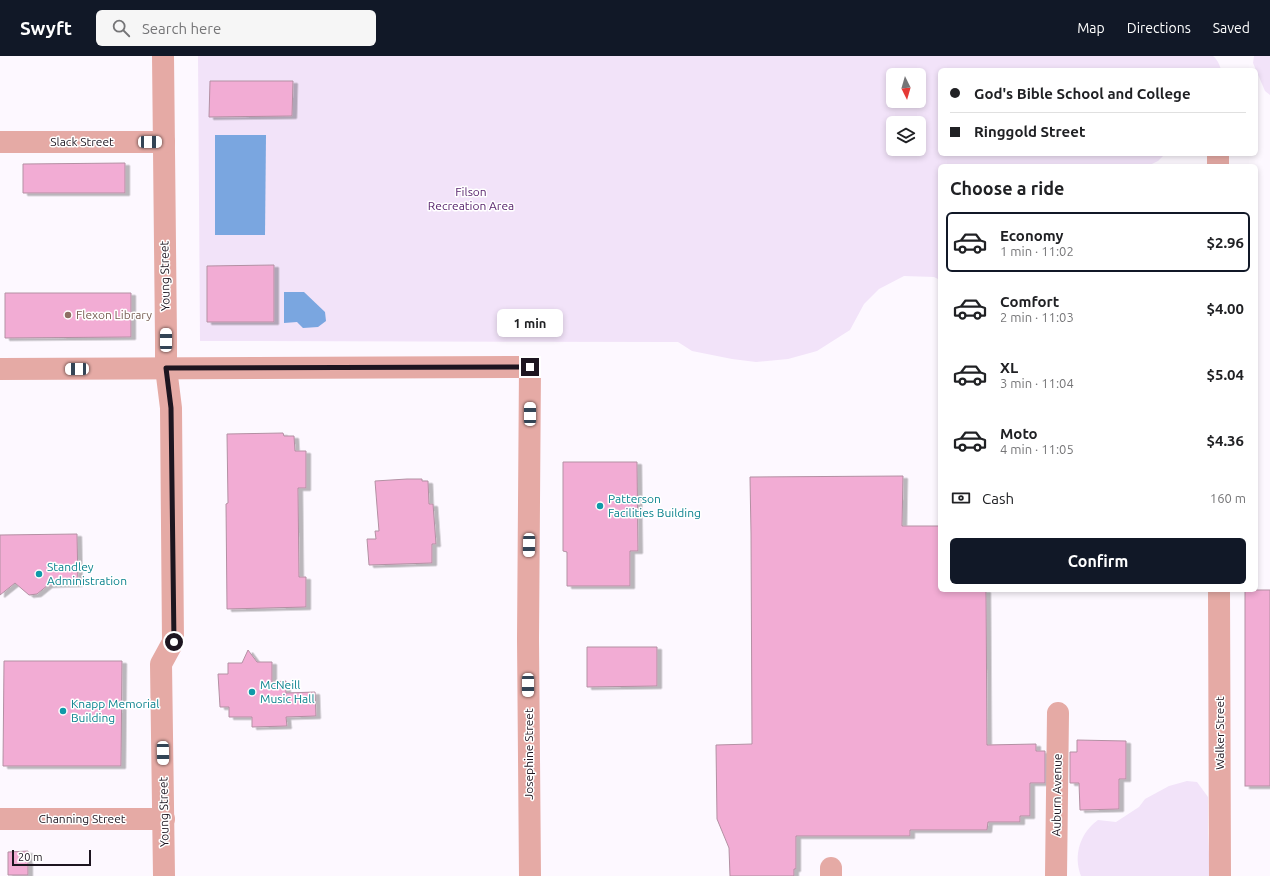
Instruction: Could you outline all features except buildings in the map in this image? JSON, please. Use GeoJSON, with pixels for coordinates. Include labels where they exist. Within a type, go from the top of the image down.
{"type":"FeatureCollection","features":[{"type":"Feature","properties":{"kind":"street","name":"Young Street"},"geometry":{"type":"LineString","coordinates":[[163,56],[166,368],[171,408],[174,642],[161,664],[164,876]]}},
{"type":"Feature","properties":{"kind":"street","name":"Slack Street"},"geometry":{"type":"LineString","coordinates":[[0,142],[164,142]]}},
{"type":"Feature","properties":{"kind":"street","name":"Josephine Street"},"geometry":{"type":"LineString","coordinates":[[166,368],[530,367],[528,631],[530,876]]}},
{"type":"Feature","properties":{"kind":"street"},"geometry":{"type":"LineString","coordinates":[[0,370],[166,368]]}},
{"type":"Feature","properties":{"kind":"street","name":"Walker Street"},"geometry":{"type":"LineString","coordinates":[[1219,592],[1220,876]]}},
{"type":"Feature","properties":{"kind":"street","name":"Auburn Avenue"},"geometry":{"type":"LineString","coordinates":[[1056,876],[1058,713]]}},
{"type":"Feature","properties":{"kind":"street","name":"Channing Street"},"geometry":{"type":"LineString","coordinates":[[0,819],[164,819]]}},
{"type":"Feature","properties":{"kind":"green space","name":"Filson Recreation Area"},"geometry":{"type":"Polygon","coordinates":[[[198,56],[1213,56],[1217,60],[1221,68],[938,68],[938,156],[1163,156],[1152,164],[938,164],[938,279],[934,277],[904,276],[879,289],[864,304],[850,330],[817,351],[788,359],[756,362],[692,351],[678,342],[200,341],[198,56]]]}},
{"type":"Feature","properties":{"kind":"green space"},"geometry":{"type":"Polygon","coordinates":[[[1254,56],[1270,56],[1270,95],[1265,91],[1258,75],[1258,68],[1255,68],[1253,63],[1254,56]]]}},
{"type":"Feature","properties":{"kind":"green space"},"geometry":{"type":"Polygon","coordinates":[[[1187,781],[1197,782],[1208,797],[1210,876],[1081,876],[1078,852],[1083,838],[1092,825],[1098,820],[1116,822],[1139,807],[1145,799],[1169,786],[1187,781]]]}},
{"type":"Feature","properties":{"kind":"water"},"geometry":{"type":"Polygon","coordinates":[[[215,135],[266,135],[265,235],[215,235],[215,135]]]}},
{"type":"Feature","properties":{"kind":"water"},"geometry":{"type":"Polygon","coordinates":[[[284,292],[304,292],[325,312],[326,321],[318,327],[303,328],[297,322],[284,323],[284,292]]]}},
{"type":"Feature","properties":{"kind":"place","name":"Flexon Library"},"geometry":{"type":"Point","coordinates":[68,315]}},
{"type":"Feature","properties":{"kind":"place","name":"Patterson Facilities Building"},"geometry":{"type":"Point","coordinates":[600,506]}},
{"type":"Feature","properties":{"kind":"place","name":"Standley Administration"},"geometry":{"type":"Point","coordinates":[39,574]}},
{"type":"Feature","properties":{"kind":"place","name":"McNeill Music Hall"},"geometry":{"type":"Point","coordinates":[252,692]}},
{"type":"Feature","properties":{"kind":"place","name":"Knapp Memorial Building"},"geometry":{"type":"Point","coordinates":[63,711]}},
{"type":"Feature","properties":{"kind":"route"},"geometry":{"type":"LineString","coordinates":[[174,642],[171,408],[166,368],[530,367]]}}]}
